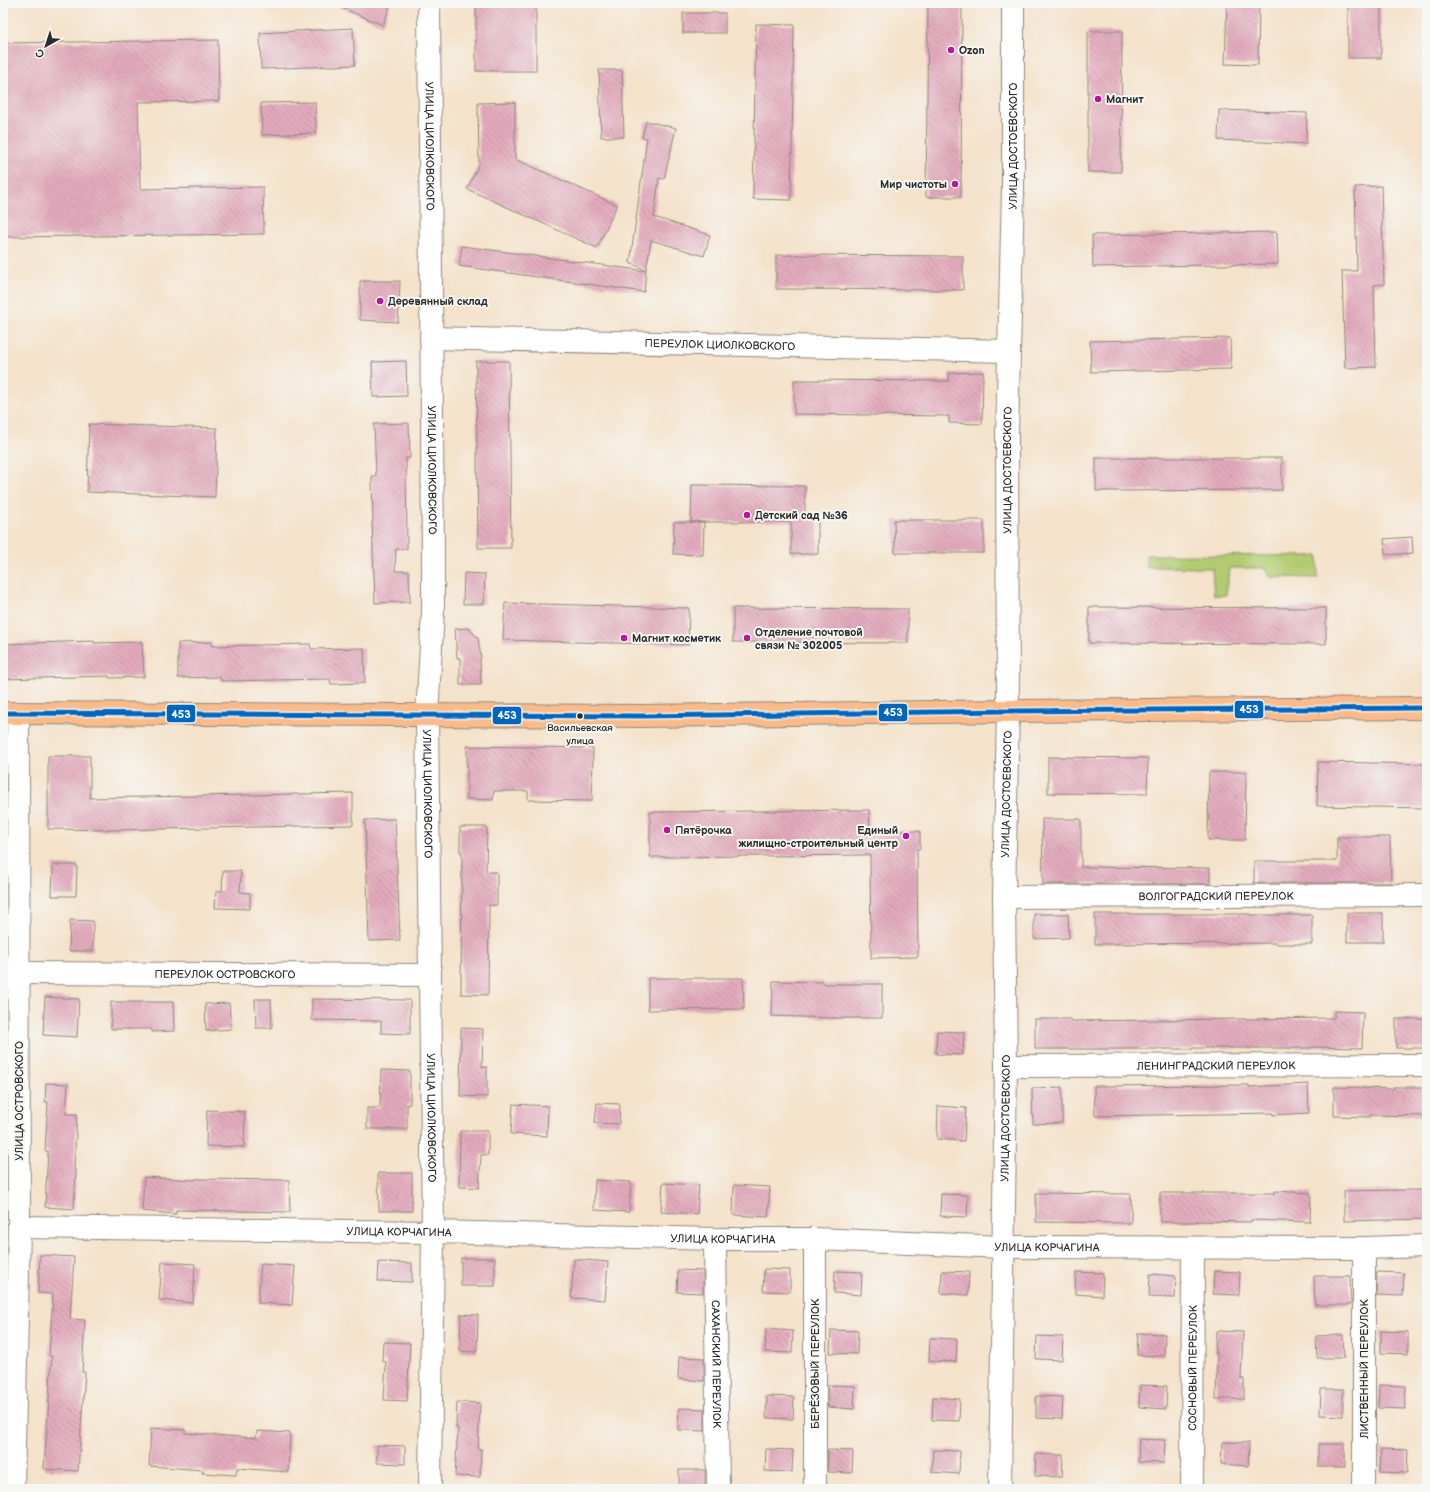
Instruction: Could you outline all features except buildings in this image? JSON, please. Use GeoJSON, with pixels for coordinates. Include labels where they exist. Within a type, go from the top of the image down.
{"type":"FeatureCollection","features":[{"type":"Feature","properties":{"kind":"main road"},"geometry":{"type":"LineString","coordinates":[[10,713],[644,716],[1008,711],[1427,708]]}},
{"type":"Feature","properties":{"kind":"street","name":"УЛИЦА ЦИОЛКОВСКОГО"},"geometry":{"type":"LineString","coordinates":[[429,3],[433,576],[427,715],[433,1232],[430,1489]]}},
{"type":"Feature","properties":{"kind":"street","name":"УЛИЦА ДОСТОЕВСКОГО"},"geometry":{"type":"LineString","coordinates":[[1000,1489],[1006,1066],[1004,897],[1008,711],[1006,580],[1008,351],[1013,188],[1013,3]]}},
{"type":"Feature","properties":{"kind":"street","name":"ПЕРЕУЛОК ЦИОЛКОВСКОГО"},"geometry":{"type":"LineString","coordinates":[[431,338],[1008,351]]}},
{"type":"Feature","properties":{"kind":"street","name":"УЛИЦА ОСТРОВСКОГО"},"geometry":{"type":"LineString","coordinates":[[10,713],[19,973],[19,1226],[13,1489]]}},
{"type":"Feature","properties":{"kind":"street","name":"ВОЛГОГРАДСКИЙ ПЕРЕУЛОК"},"geometry":{"type":"LineString","coordinates":[[1004,897],[1427,895]]}},
{"type":"Feature","properties":{"kind":"street","name":"ПЕРЕУЛОК ОСТРОВСКОГО"},"geometry":{"type":"LineString","coordinates":[[19,973],[430,975]]}},
{"type":"Feature","properties":{"kind":"street","name":"ЛЕНИНГРАДСКИЙ ПЕРЕУЛОК"},"geometry":{"type":"LineString","coordinates":[[1006,1066],[1427,1065]]}},
{"type":"Feature","properties":{"kind":"street","name":"УЛИЦА КОРЧАГИНА"},"geometry":{"type":"LineString","coordinates":[[19,1226],[433,1232],[815,1240],[1004,1247],[1364,1248],[1427,1246]]}},
{"type":"Feature","properties":{"kind":"street","name":"САХАНСКИЙ ПЕРЕУЛОК"},"geometry":{"type":"LineString","coordinates":[[715,1239],[718,1489]]}},
{"type":"Feature","properties":{"kind":"street","name":"БЕРЁЗОВЫЙ ПЕРЕУЛОК"},"geometry":{"type":"LineString","coordinates":[[815,1240],[815,1489]]}},
{"type":"Feature","properties":{"kind":"street","name":"СОСНОВЫЙ ПЕРЕУЛОК"},"geometry":{"type":"LineString","coordinates":[[1192,1489],[1193,1248]]}},
{"type":"Feature","properties":{"kind":"street","name":"ЛИСТВЕННЫЙ ПЕРЕУЛОК"},"geometry":{"type":"LineString","coordinates":[[1364,1248],[1364,1489]]}},
{"type":"Feature","properties":{"kind":"green space"},"geometry":{"type":"Polygon","coordinates":[[[1146,555],[1318,556],[1318,578],[1270,577],[1264,568],[1229,568],[1226,595],[1214,595],[1212,568],[1146,567],[1146,555]]]}},
{"type":"Feature","properties":{"kind":"transit line","name":"453"},"geometry":{"type":"LineString","coordinates":[[3,713],[644,716],[1008,711],[1427,708]]}},
{"type":"Feature","properties":{"kind":"place","name":"Ozon"},"geometry":{"type":"Point","coordinates":[951,50]}},
{"type":"Feature","properties":{"kind":"place","name":"Магнит"},"geometry":{"type":"Point","coordinates":[1098,99]}},
{"type":"Feature","properties":{"kind":"place","name":"Мир чистоты"},"geometry":{"type":"Point","coordinates":[955,184]}},
{"type":"Feature","properties":{"kind":"place","name":"Деревянный склад"},"geometry":{"type":"Point","coordinates":[380,301]}},
{"type":"Feature","properties":{"kind":"place","name":"Детский сад №36"},"geometry":{"type":"Point","coordinates":[747,515]}},
{"type":"Feature","properties":{"kind":"place","name":"Магнит косметик"},"geometry":{"type":"Point","coordinates":[624,638]}},
{"type":"Feature","properties":{"kind":"place","name":"Отделение почтовой связи № 302005"},"geometry":{"type":"Point","coordinates":[747,638]}},
{"type":"Feature","properties":{"kind":"place","name":"Васильевская улица"},"geometry":{"type":"Point","coordinates":[580,716]}},
{"type":"Feature","properties":{"kind":"place","name":"Пятёрочка"},"geometry":{"type":"Point","coordinates":[667,830]}},
{"type":"Feature","properties":{"kind":"place","name":"Единый жилищно-строительный центр"},"geometry":{"type":"Point","coordinates":[906,836]}}]}
